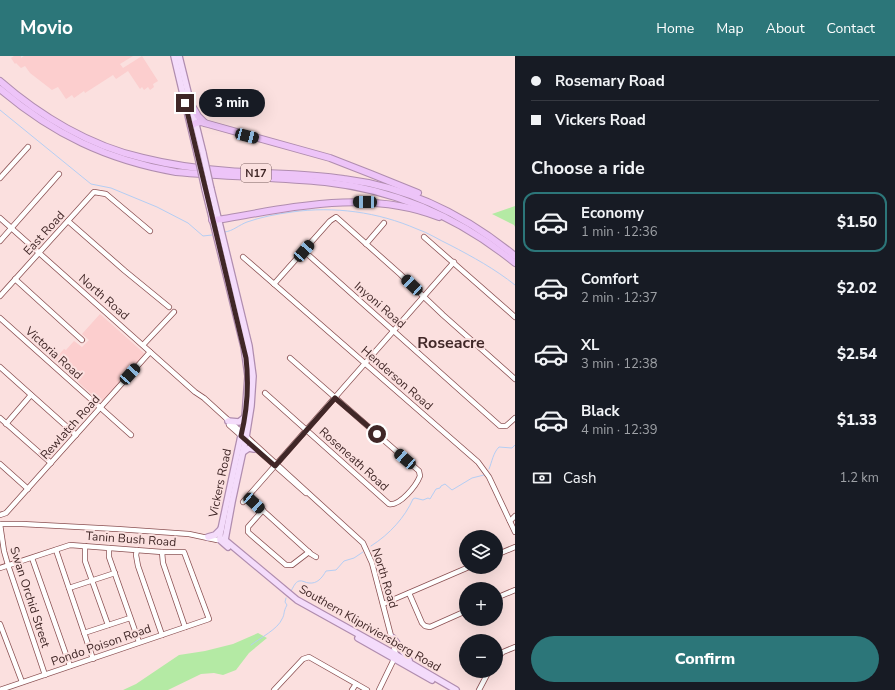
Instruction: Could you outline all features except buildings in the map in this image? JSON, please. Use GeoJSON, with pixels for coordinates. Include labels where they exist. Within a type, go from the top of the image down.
{"type":"FeatureCollection","features":[{"type":"Feature","properties":{"kind":"highway","name":"N17"},"geometry":{"type":"LineString","coordinates":[[0,81],[42,113],[71,130],[99,144],[132,156],[192,168],[231,172],[329,177],[367,182],[417,197],[447,210],[489,236],[515,256]]}},
{"type":"Feature","properties":{"kind":"highway","name":"N17"},"geometry":{"type":"LineString","coordinates":[[0,88],[59,131],[90,147],[124,160],[155,168],[196,174],[307,180],[361,188],[390,195],[418,204],[438,213],[490,244],[515,263]]}},
{"type":"Feature","properties":{"kind":"highway"},"geometry":{"type":"LineString","coordinates":[[191,104],[198,116],[206,124]]}},
{"type":"Feature","properties":{"kind":"highway"},"geometry":{"type":"LineString","coordinates":[[193,125],[199,122],[330,158],[366,171],[454,210],[480,227],[489,236]]}},
{"type":"Feature","properties":{"kind":"highway"},"geometry":{"type":"LineString","coordinates":[[215,220],[336,202],[379,202],[436,216],[465,228]]}},
{"type":"Feature","properties":{"kind":"main road","name":"Vickers Road"},"geometry":{"type":"LineString","coordinates":[[174,56],[200,153],[246,358],[248,378],[243,452],[222,539]]}},
{"type":"Feature","properties":{"kind":"main road","name":"Vickers Road"},"geometry":{"type":"LineString","coordinates":[[179,56],[191,104],[193,125]]}},
{"type":"Feature","properties":{"kind":"main road","name":"Vickers Road"},"geometry":{"type":"LineString","coordinates":[[215,220],[238,299],[249,346],[253,386],[251,406],[221,529],[222,539]]}},
{"type":"Feature","properties":{"kind":"main road"},"geometry":{"type":"LineString","coordinates":[[228,421],[239,422],[245,417]]}},
{"type":"Feature","properties":{"kind":"main road"},"geometry":{"type":"LineString","coordinates":[[243,452],[249,448],[254,449]]}},
{"type":"Feature","properties":{"kind":"main road"},"geometry":{"type":"LineString","coordinates":[[208,537],[215,535],[221,529]]}},
{"type":"Feature","properties":{"kind":"main road","name":"Southern Klipriviersberg Road"},"geometry":{"type":"LineString","coordinates":[[222,539],[244,555],[292,596],[450,690]]}},
{"type":"Feature","properties":{"kind":"main road"},"geometry":{"type":"LineString","coordinates":[[392,638],[405,656],[415,666]]}},
{"type":"Feature","properties":{"kind":"main road","name":"Southern Klipriviersberg Road"},"geometry":{"type":"LineString","coordinates":[[396,657],[415,666],[456,690]]}},
{"type":"Feature","properties":{"kind":"street"},"geometry":{"type":"LineString","coordinates":[[0,178],[28,146]]}},
{"type":"Feature","properties":{"kind":"street"},"geometry":{"type":"LineString","coordinates":[[0,241],[60,174]]}},
{"type":"Feature","properties":{"kind":"street","name":"East Road"},"geometry":{"type":"LineString","coordinates":[[0,296],[93,193],[96,192],[106,194],[150,231]]}},
{"type":"Feature","properties":{"kind":"street","name":"North Road"},"geometry":{"type":"LineString","coordinates":[[0,218],[358,537],[365,545],[372,563],[384,604],[396,657]]}},
{"type":"Feature","properties":{"kind":"street"},"geometry":{"type":"LineString","coordinates":[[274,284],[330,221],[334,218],[338,218],[515,379]]}},
{"type":"Feature","properties":{"kind":"street"},"geometry":{"type":"LineString","coordinates":[[68,221],[169,307]]}},
{"type":"Feature","properties":{"kind":"street"},"geometry":{"type":"LineString","coordinates":[[366,244],[384,223]]}},
{"type":"Feature","properties":{"kind":"street"},"geometry":{"type":"LineString","coordinates":[[424,237],[515,317]]}},
{"type":"Feature","properties":{"kind":"street","name":"Inyoni Road"},"geometry":{"type":"LineString","coordinates":[[304,251],[500,426],[506,426],[515,418]]}},
{"type":"Feature","properties":{"kind":"street","name":"Henderson Road"},"geometry":{"type":"LineString","coordinates":[[244,257],[483,468],[495,487],[515,532]]}},
{"type":"Feature","properties":{"kind":"street"},"geometry":{"type":"LineString","coordinates":[[243,502],[454,262]]}},
{"type":"Feature","properties":{"kind":"street"},"geometry":{"type":"LineString","coordinates":[[15,279],[82,340]]}},
{"type":"Feature","properties":{"kind":"street"},"geometry":{"type":"LineString","coordinates":[[143,345],[174,312]]}},
{"type":"Feature","properties":{"kind":"street","name":"Victoria Road"},"geometry":{"type":"LineString","coordinates":[[0,318],[131,435]]}},
{"type":"Feature","properties":{"kind":"street","name":"Rewlatch Road"},"geometry":{"type":"LineString","coordinates":[[2,515],[6,513],[28,489],[150,352]]}},
{"type":"Feature","properties":{"kind":"street"},"geometry":{"type":"LineString","coordinates":[[290,358],[335,398]]}},
{"type":"Feature","properties":{"kind":"street"},"geometry":{"type":"LineString","coordinates":[[0,367],[76,435]]}},
{"type":"Feature","properties":{"kind":"street"},"geometry":{"type":"LineString","coordinates":[[0,377],[5,372]]}},
{"type":"Feature","properties":{"kind":"street","name":"North Road"},"geometry":{"type":"LineString","coordinates":[[195,392],[204,398],[228,421],[254,449],[276,465]]}},
{"type":"Feature","properties":{"kind":"street","name":"Roseneath Road"},"geometry":{"type":"LineString","coordinates":[[265,393],[391,504],[399,503],[418,481],[420,473],[335,398]]}},
{"type":"Feature","properties":{"kind":"street"},"geometry":{"type":"LineString","coordinates":[[6,424],[31,395]]}},
{"type":"Feature","properties":{"kind":"street"},"geometry":{"type":"LineString","coordinates":[[0,418],[51,463]]}},
{"type":"Feature","properties":{"kind":"street"},"geometry":{"type":"LineString","coordinates":[[0,464],[28,489]]}},
{"type":"Feature","properties":{"kind":"street"},"geometry":{"type":"LineString","coordinates":[[248,497],[316,557]]}},
{"type":"Feature","properties":{"kind":"street"},"geometry":{"type":"LineString","coordinates":[[263,510],[247,528],[248,532],[254,538],[287,566],[309,552]]}},
{"type":"Feature","properties":{"kind":"street"},"geometry":{"type":"LineString","coordinates":[[510,521],[515,516]]}},
{"type":"Feature","properties":{"kind":"street","name":"Southern Klipriviersberg Road"},"geometry":{"type":"LineString","coordinates":[[0,524],[117,529],[189,534],[222,539]]}},
{"type":"Feature","properties":{"kind":"street","name":"Swan Orchid Street"},"geometry":{"type":"LineString","coordinates":[[0,524],[4,551],[8,565],[46,675]]}},
{"type":"Feature","properties":{"kind":"street","name":"Tanin Bush Road"},"geometry":{"type":"LineString","coordinates":[[0,568],[70,545],[162,552],[184,552],[208,619]]}},
{"type":"Feature","properties":{"kind":"street"},"geometry":{"type":"LineString","coordinates":[[85,546],[85,561],[108,625]]}},
{"type":"Feature","properties":{"kind":"street"},"geometry":{"type":"LineString","coordinates":[[503,552],[515,547]]}},
{"type":"Feature","properties":{"kind":"street"},"geometry":{"type":"LineString","coordinates":[[109,548],[109,557],[139,642]]}},
{"type":"Feature","properties":{"kind":"street"},"geometry":{"type":"LineString","coordinates":[[56,550],[93,659]]}},
{"type":"Feature","properties":{"kind":"street"},"geometry":{"type":"LineString","coordinates":[[137,550],[136,555],[138,566],[162,635]]}},
{"type":"Feature","properties":{"kind":"street"},"geometry":{"type":"LineString","coordinates":[[162,552],[163,563],[185,627]]}},
{"type":"Feature","properties":{"kind":"street"},"geometry":{"type":"LineString","coordinates":[[32,558],[70,666]]}},
{"type":"Feature","properties":{"kind":"street"},"geometry":{"type":"LineString","coordinates":[[384,604],[459,571]]}},
{"type":"Feature","properties":{"kind":"street"},"geometry":{"type":"LineString","coordinates":[[69,588],[115,573]]}},
{"type":"Feature","properties":{"kind":"street"},"geometry":{"type":"LineString","coordinates":[[503,595],[515,590]]}},
{"type":"Feature","properties":{"kind":"street"},"geometry":{"type":"LineString","coordinates":[[409,593],[422,623],[428,627],[459,614]]}},
{"type":"Feature","properties":{"kind":"street"},"geometry":{"type":"LineString","coordinates":[[84,633],[130,618]]}},
{"type":"Feature","properties":{"kind":"street","name":"Pondo Poison Road"},"geometry":{"type":"LineString","coordinates":[[0,690],[208,619]]}},
{"type":"Feature","properties":{"kind":"street"},"geometry":{"type":"LineString","coordinates":[[0,624],[22,682]]}},
{"type":"Feature","properties":{"kind":"street"},"geometry":{"type":"LineString","coordinates":[[503,652],[515,647]]}},
{"type":"Feature","properties":{"kind":"street"},"geometry":{"type":"LineString","coordinates":[[379,690],[396,657]]}},
{"type":"Feature","properties":{"kind":"street"},"geometry":{"type":"LineString","coordinates":[[274,690],[299,663],[306,658],[310,658],[367,690]]}},
{"type":"Feature","properties":{"kind":"street"},"geometry":{"type":"LineString","coordinates":[[479,690],[485,678]]}},
{"type":"Feature","properties":{"kind":"street"},"geometry":{"type":"LineString","coordinates":[[352,690],[356,684]]}},
{"type":"Feature","properties":{"kind":"shaded area"},"geometry":{"type":"Polygon","coordinates":[[[14,56],[21,56],[21,58],[24,56],[133,56],[120,64],[123,68],[142,56],[158,81],[153,84],[154,87],[150,90],[148,87],[144,90],[142,87],[140,89],[128,71],[116,79],[113,75],[85,93],[84,91],[74,98],[72,95],[66,99],[58,87],[52,90],[30,73],[25,66],[21,68],[16,63],[15,64],[11,58],[14,56]]]}},
{"type":"Feature","properties":{"kind":"shaded area"},"geometry":{"type":"Polygon","coordinates":[[[100,314],[145,354],[103,401],[99,401],[54,360],[74,341],[82,347],[89,340],[82,334],[100,314]]]}},
{"type":"Feature","properties":{"kind":"green space"},"geometry":{"type":"Polygon","coordinates":[[[515,206],[515,227],[514,225],[492,214],[515,206]]]}},
{"type":"Feature","properties":{"kind":"green space"},"geometry":{"type":"Polygon","coordinates":[[[258,633],[267,638],[249,653],[236,670],[223,675],[214,673],[201,674],[168,690],[123,690],[136,684],[179,655],[205,651],[233,644],[258,633]]]}},
{"type":"Feature","properties":{"kind":"waterway"},"geometry":{"type":"LineString","coordinates":[[0,110],[91,184],[111,188],[157,207],[188,223],[203,236],[212,235]]}},
{"type":"Feature","properties":{"kind":"waterway"},"geometry":{"type":"LineString","coordinates":[[225,232],[252,220],[292,212],[308,210],[340,210],[356,212],[387,218],[430,235],[467,254],[515,285]]}},
{"type":"Feature","properties":{"kind":"waterway"},"geometry":{"type":"LineString","coordinates":[[489,469],[494,455],[499,447],[512,448],[515,445]]}},
{"type":"Feature","properties":{"kind":"waterway"},"geometry":{"type":"LineString","coordinates":[[371,546],[396,525],[410,506],[413,499],[430,499],[436,489],[445,484],[452,490],[472,478],[484,475]]}},
{"type":"Feature","properties":{"kind":"waterway"},"geometry":{"type":"LineString","coordinates":[[291,591],[295,584],[299,581],[308,583],[317,581],[326,571],[336,570],[344,561],[354,558],[363,552]]}},
{"type":"Feature","properties":{"kind":"waterway"},"geometry":{"type":"LineString","coordinates":[[251,645],[273,630],[280,623],[287,605],[285,602],[286,598]]}},
{"type":"Feature","properties":{"kind":"district","name":"Roseacre"},"geometry":{"type":"Point","coordinates":[451,343]}},
{"type":"Feature","properties":{"kind":"route"},"geometry":{"type":"LineString","coordinates":[[185,103],[196,153],[231,290],[246,358],[248,378],[245,417],[241,436],[275,466],[335,398],[377,434]]}}]}
